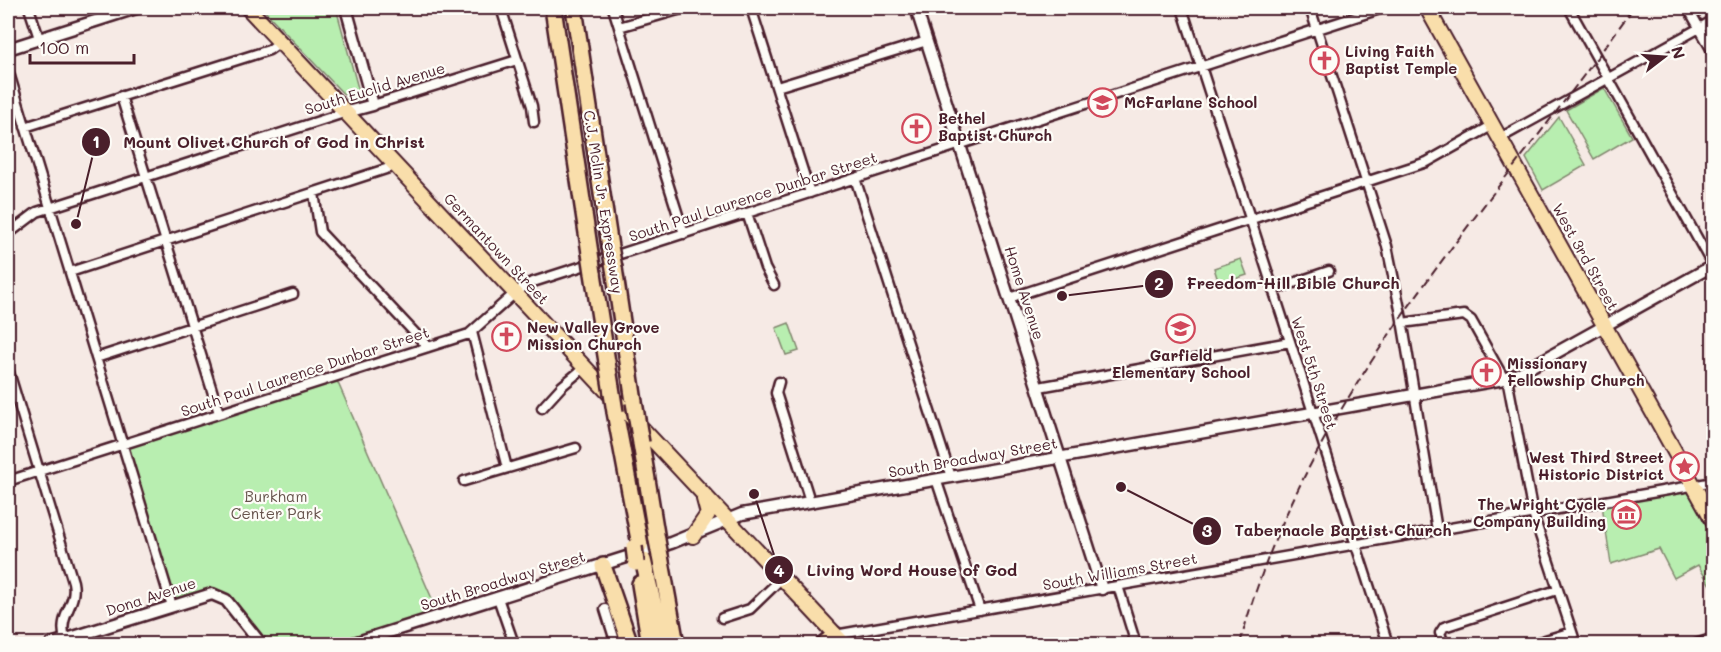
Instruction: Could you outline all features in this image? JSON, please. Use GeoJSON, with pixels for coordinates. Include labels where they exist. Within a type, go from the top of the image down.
{"type":"FeatureCollection","features":[{"type":"Feature","properties":{"kind":"highway","name":"C.J. Mclin Jr. Expressway"},"geometry":{"type":"LineString","coordinates":[[553,8],[639,554]]}},
{"type":"Feature","properties":{"kind":"highway","name":"C.J. Mclin Jr. Expressway"},"geometry":{"type":"LineString","coordinates":[[574,8],[664,582]]}},
{"type":"Feature","properties":{"kind":"highway"},"geometry":{"type":"LineString","coordinates":[[639,554],[650,645]]}},
{"type":"Feature","properties":{"kind":"highway"},"geometry":{"type":"LineString","coordinates":[[639,554],[663,645]]}},
{"type":"Feature","properties":{"kind":"highway"},"geometry":{"type":"LineString","coordinates":[[603,566],[630,645]]}},
{"type":"Feature","properties":{"kind":"highway"},"geometry":{"type":"LineString","coordinates":[[664,582],[676,645]]}},
{"type":"Feature","properties":{"kind":"highway"},"geometry":{"type":"LineString","coordinates":[[664,582],[683,645]]}},
{"type":"Feature","properties":{"kind":"main road","name":"Germantown Street"},"geometry":{"type":"LineString","coordinates":[[248,8],[782,578],[834,641]]}},
{"type":"Feature","properties":{"kind":"main road","name":"West 3rd Street"},"geometry":{"type":"LineString","coordinates":[[1427,8],[1713,522]]}},
{"type":"Feature","properties":{"kind":"main road"},"geometry":{"type":"LineString","coordinates":[[693,536],[708,514],[702,494]]}},
{"type":"Feature","properties":{"kind":"street"},"geometry":{"type":"LineString","coordinates":[[29,8],[39,38]]}},
{"type":"Feature","properties":{"kind":"street"},"geometry":{"type":"LineString","coordinates":[[8,49],[121,10],[136,8]]}},
{"type":"Feature","properties":{"kind":"street"},"geometry":{"type":"LineString","coordinates":[[346,8],[373,105]]}},
{"type":"Feature","properties":{"kind":"street"},"geometry":{"type":"LineString","coordinates":[[501,8],[532,106],[534,122]]}},
{"type":"Feature","properties":{"kind":"street"},"geometry":{"type":"LineString","coordinates":[[613,8],[684,234]]}},
{"type":"Feature","properties":{"kind":"street"},"geometry":{"type":"LineString","coordinates":[[619,27],[684,8]]}},
{"type":"Feature","properties":{"kind":"street"},"geometry":{"type":"LineString","coordinates":[[751,8],[810,193]]}},
{"type":"Feature","properties":{"kind":"street","name":"Home Avenue"},"geometry":{"type":"LineString","coordinates":[[916,8],[1102,589]]}},
{"type":"Feature","properties":{"kind":"street","name":"West 5th Street"},"geometry":{"type":"LineString","coordinates":[[1182,8],[1388,645]]}},
{"type":"Feature","properties":{"kind":"street"},"geometry":{"type":"LineString","coordinates":[[1310,8],[1387,246],[1437,530]]}},
{"type":"Feature","properties":{"kind":"street","name":"South Paul Laurence Dunbar Street"},"geometry":{"type":"LineString","coordinates":[[8,481],[472,332],[515,293],[530,284],[1383,8]]}},
{"type":"Feature","properties":{"kind":"street"},"geometry":{"type":"LineString","coordinates":[[1569,8],[1713,266]]}},
{"type":"Feature","properties":{"kind":"street"},"geometry":{"type":"LineString","coordinates":[[1688,8],[1713,54]]}},
{"type":"Feature","properties":{"kind":"street"},"geometry":{"type":"LineString","coordinates":[[1500,138],[1713,20]]}},
{"type":"Feature","properties":{"kind":"street"},"geometry":{"type":"LineString","coordinates":[[777,87],[927,41]]}},
{"type":"Feature","properties":{"kind":"street"},"geometry":{"type":"LineString","coordinates":[[25,127],[269,50],[280,42]]}},
{"type":"Feature","properties":{"kind":"street","name":"South Euclid Avenue"},"geometry":{"type":"LineString","coordinates":[[8,234],[25,219],[50,208],[517,60]]}},
{"type":"Feature","properties":{"kind":"street"},"geometry":{"type":"LineString","coordinates":[[8,70],[172,606]]}},
{"type":"Feature","properties":{"kind":"street"},"geometry":{"type":"LineString","coordinates":[[121,96],[219,413]]}},
{"type":"Feature","properties":{"kind":"street"},"geometry":{"type":"LineString","coordinates":[[1009,298],[1427,162],[1492,125]]}},
{"type":"Feature","properties":{"kind":"street"},"geometry":{"type":"LineString","coordinates":[[70,272],[395,166]]}},
{"type":"Feature","properties":{"kind":"street"},"geometry":{"type":"LineString","coordinates":[[855,178],[951,477]]}},
{"type":"Feature","properties":{"kind":"street"},"geometry":{"type":"LineString","coordinates":[[314,193],[320,232],[428,347]]}},
{"type":"Feature","properties":{"kind":"street"},"geometry":{"type":"LineString","coordinates":[[747,213],[765,268],[774,285]]}},
{"type":"Feature","properties":{"kind":"street","name":"South Broadway Street"},"geometry":{"type":"LineString","coordinates":[[351,645],[693,536],[742,514],[1505,379],[1713,266]]}},
{"type":"Feature","properties":{"kind":"street"},"geometry":{"type":"LineString","coordinates":[[1273,290],[1329,272]]}},
{"type":"Feature","properties":{"kind":"street"},"geometry":{"type":"LineString","coordinates":[[96,358],[293,294]]}},
{"type":"Feature","properties":{"kind":"street"},"geometry":{"type":"LineString","coordinates":[[1402,323],[1464,315],[1471,320],[1505,379],[1533,514],[1576,645]]}},
{"type":"Feature","properties":{"kind":"street"},"geometry":{"type":"LineString","coordinates":[[472,332],[507,468]]}},
{"type":"Feature","properties":{"kind":"street"},"geometry":{"type":"LineString","coordinates":[[1039,387],[1290,342]]}},
{"type":"Feature","properties":{"kind":"street"},"geometry":{"type":"LineString","coordinates":[[542,408],[562,386],[585,367]]}},
{"type":"Feature","properties":{"kind":"street"},"geometry":{"type":"LineString","coordinates":[[8,369],[75,589],[63,617],[65,642],[51,645]]}},
{"type":"Feature","properties":{"kind":"street"},"geometry":{"type":"LineString","coordinates":[[779,382],[776,393],[810,501]]}},
{"type":"Feature","properties":{"kind":"street"},"geometry":{"type":"LineString","coordinates":[[464,480],[576,448]]}},
{"type":"Feature","properties":{"kind":"street"},"geometry":{"type":"LineString","coordinates":[[936,479],[980,610]]}},
{"type":"Feature","properties":{"kind":"street","name":"South Williams Street"},"geometry":{"type":"LineString","coordinates":[[834,641],[980,610],[1713,482]]}},
{"type":"Feature","properties":{"kind":"street"},"geometry":{"type":"LineString","coordinates":[[722,618],[750,609],[782,578]]}},
{"type":"Feature","properties":{"kind":"street"},"geometry":{"type":"LineString","coordinates":[[1118,586],[1136,645]]}},
{"type":"Feature","properties":{"kind":"street"},"geometry":{"type":"LineString","coordinates":[[1444,645],[1440,633],[1444,627],[1557,590]]}},
{"type":"Feature","properties":{"kind":"street","name":"Dona Avenue"},"geometry":{"type":"LineString","coordinates":[[65,642],[208,594],[222,597],[261,645]]}},
{"type":"Feature","properties":{"kind":"street"},"geometry":{"type":"LineString","coordinates":[[498,598],[514,645]]}},
{"type":"Feature","properties":{"kind":"street"},"geometry":{"type":"LineString","coordinates":[[605,609],[616,645]]}},
{"type":"Feature","properties":{"kind":"street"},"geometry":{"type":"LineString","coordinates":[[1532,645],[1572,632]]}},
{"type":"Feature","properties":{"kind":"street"},"geometry":{"type":"LineString","coordinates":[[1696,645],[1713,638]]}},
{"type":"Feature","properties":{"kind":"green space"},"geometry":{"type":"Polygon","coordinates":[[[262,8],[336,8],[361,99],[351,102],[262,8]]]}},
{"type":"Feature","properties":{"kind":"green space"},"geometry":{"type":"Polygon","coordinates":[[[1604,88],[1632,137],[1594,159],[1566,110],[1604,88]]]}},
{"type":"Feature","properties":{"kind":"green space"},"geometry":{"type":"Polygon","coordinates":[[[1559,117],[1586,165],[1543,190],[1526,158],[1559,117]]]}},
{"type":"Feature","properties":{"kind":"green space"},"geometry":{"type":"Polygon","coordinates":[[[1241,259],[1247,275],[1219,284],[1214,268],[1241,259]]]}},
{"type":"Feature","properties":{"kind":"green space"},"geometry":{"type":"Polygon","coordinates":[[[789,323],[799,351],[786,355],[776,328],[789,323]]]}},
{"type":"Feature","properties":{"kind":"green space","name":"Burkham Center Park"},"geometry":{"type":"Polygon","coordinates":[[[335,376],[440,617],[351,644],[261,644],[222,597],[172,606],[122,444],[335,376]]]}},
{"type":"Feature","properties":{"kind":"green space"},"geometry":{"type":"Polygon","coordinates":[[[1688,492],[1713,537],[1713,583],[1710,585],[1698,565],[1674,578],[1659,549],[1611,564],[1602,505],[1688,492]]]}},
{"type":"Feature","properties":{"kind":"railway"},"geometry":{"type":"LineString","coordinates":[[1240,644],[1270,553],[1309,468],[1355,387],[1407,309],[1462,234],[1633,8]]}},
{"type":"Feature","properties":{"kind":"place","name":"Living Faith Baptist Temple"},"geometry":{"type":"Point","coordinates":[1324,61]}},
{"type":"Feature","properties":{"kind":"place","name":"McFarlane School"},"geometry":{"type":"Point","coordinates":[1103,103]}},
{"type":"Feature","properties":{"kind":"place","name":"Bethel Baptist Church"},"geometry":{"type":"Point","coordinates":[917,128]}},
{"type":"Feature","properties":{"kind":"place","name":"Mount Olivet Church of God in Christ"},"geometry":{"type":"Point","coordinates":[76,224]}},
{"type":"Feature","properties":{"kind":"place","name":"Freedom-Hill Bible Church"},"geometry":{"type":"Point","coordinates":[1062,296]}},
{"type":"Feature","properties":{"kind":"place","name":"Garfield Elementary School"},"geometry":{"type":"Point","coordinates":[1181,329]}},
{"type":"Feature","properties":{"kind":"place","name":"New Valley Grove Mission Church"},"geometry":{"type":"Point","coordinates":[506,337]}},
{"type":"Feature","properties":{"kind":"place","name":"Missionary Fellowship Church"},"geometry":{"type":"Point","coordinates":[1486,373]}},
{"type":"Feature","properties":{"kind":"place","name":"West Third Street Historic District"},"geometry":{"type":"Point","coordinates":[1685,467]}},
{"type":"Feature","properties":{"kind":"place","name":"Tabernacle Baptist Church"},"geometry":{"type":"Point","coordinates":[1121,487]}},
{"type":"Feature","properties":{"kind":"place","name":"Living Word House of God"},"geometry":{"type":"Point","coordinates":[754,494]}},
{"type":"Feature","properties":{"kind":"place","name":"The Wright Cycle Company Building"},"geometry":{"type":"Point","coordinates":[1627,514]}}]}
